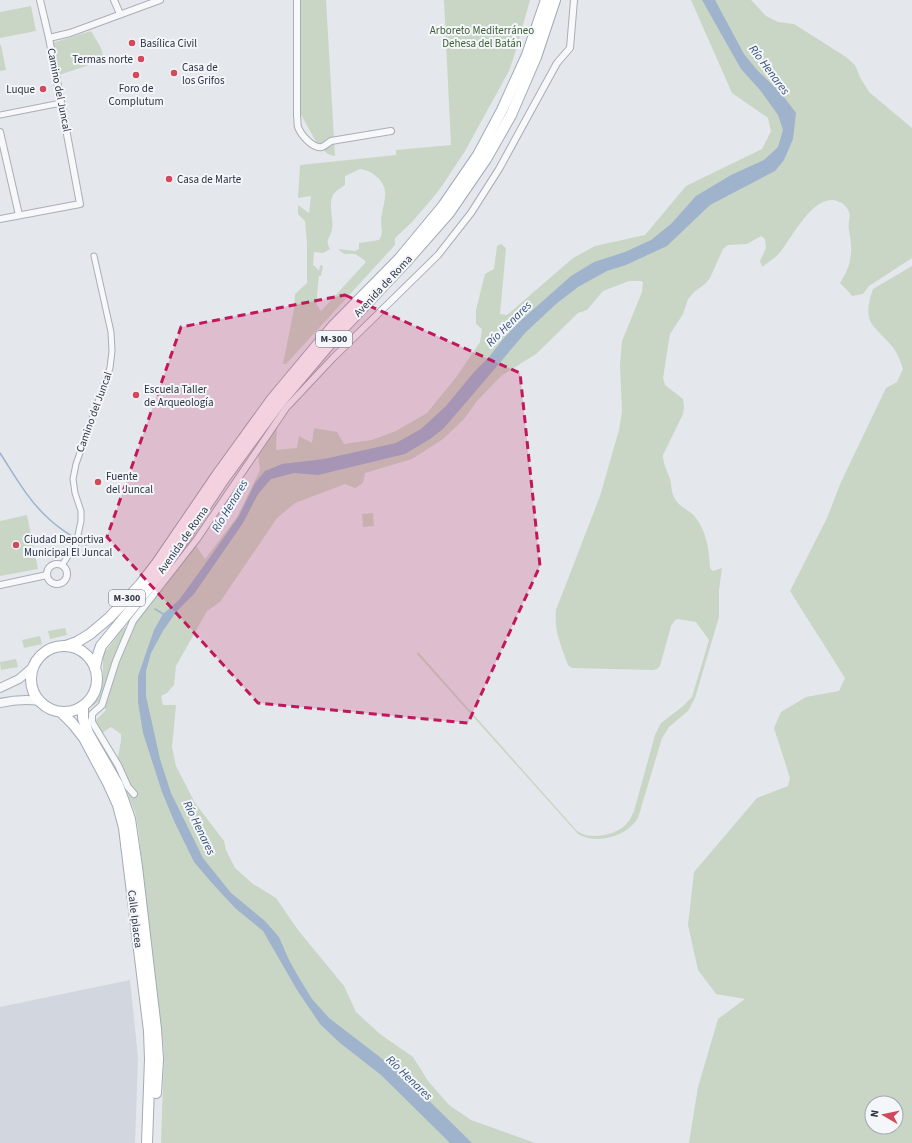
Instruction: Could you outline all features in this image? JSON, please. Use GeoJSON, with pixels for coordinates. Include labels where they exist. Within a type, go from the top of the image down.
{"type":"FeatureCollection","features":[{"type":"Feature","properties":{"kind":"main road","name":"Avenida de Roma"},"geometry":{"type":"LineString","coordinates":[[66,646],[77,642],[90,634],[109,618],[140,585],[276,394],[334,326],[399,259],[443,206],[478,154],[502,110],[527,55],[546,0]]}},
{"type":"Feature","properties":{"kind":"main road","name":"Avenida de Roma"},"geometry":{"type":"LineString","coordinates":[[95,668],[101,646],[164,569],[224,480],[279,404],[340,332],[406,263],[449,213],[486,159],[511,115],[536,57],[555,0]]}},
{"type":"Feature","properties":{"kind":"main road","name":"M-300"},"geometry":{"type":"LineString","coordinates":[[34,666],[40,657],[47,651],[56,647],[66,646]]}},
{"type":"Feature","properties":{"kind":"main road"},"geometry":{"type":"LineString","coordinates":[[66,646],[78,649],[89,657],[95,668]]}},
{"type":"Feature","properties":{"kind":"main road"},"geometry":{"type":"LineString","coordinates":[[34,666],[31,678],[33,690],[40,701],[49,708],[61,712],[77,710],[83,706]]}},
{"type":"Feature","properties":{"kind":"main road","name":"M-300"},"geometry":{"type":"LineString","coordinates":[[83,706],[91,698],[96,689],[97,678],[95,668]]}},
{"type":"Feature","properties":{"kind":"main road","name":"Calle Iplacea"},"geometry":{"type":"LineString","coordinates":[[83,706],[83,718],[88,733],[118,785],[131,826],[156,1030],[158,1059],[154,1143]]}},
{"type":"Feature","properties":{"kind":"main road","name":"Calle Iplacea"},"geometry":{"type":"LineString","coordinates":[[61,712],[84,738],[118,805],[124,828],[149,1031],[150,1059],[147,1143]]}},
{"type":"Feature","properties":{"kind":"street","name":"Camino del Juncal"},"geometry":{"type":"LineString","coordinates":[[19,215],[80,204],[49,38],[40,0]]}},
{"type":"Feature","properties":{"kind":"street"},"geometry":{"type":"LineString","coordinates":[[114,0],[120,14]]}},
{"type":"Feature","properties":{"kind":"street"},"geometry":{"type":"LineString","coordinates":[[49,38],[70,33],[160,0]]}},
{"type":"Feature","properties":{"kind":"street"},"geometry":{"type":"LineString","coordinates":[[297,0],[297,117],[298,127],[306,139],[316,147],[323,146],[331,141],[391,131]]}},
{"type":"Feature","properties":{"kind":"street"},"geometry":{"type":"LineString","coordinates":[[134,794],[128,787],[118,765],[92,722],[92,714],[102,705],[116,661],[133,621],[197,539],[286,408],[333,358],[438,255],[471,213],[499,169],[557,63],[570,48],[574,0]]}},
{"type":"Feature","properties":{"kind":"street"},"geometry":{"type":"LineString","coordinates":[[0,115],[61,103]]}},
{"type":"Feature","properties":{"kind":"street"},"geometry":{"type":"LineString","coordinates":[[0,132],[19,215],[0,219]]}},
{"type":"Feature","properties":{"kind":"street","name":"Camino del Juncal"},"geometry":{"type":"LineString","coordinates":[[62,565],[76,544],[81,521],[81,511],[75,493],[73,479],[76,464],[110,368],[112,351],[111,332],[94,256]]}},
{"type":"Feature","properties":{"kind":"street"},"geometry":{"type":"LineString","coordinates":[[56,564],[62,565],[66,568],[68,574],[63,583],[58,584],[52,584],[46,575],[51,565],[56,564]]}},
{"type":"Feature","properties":{"kind":"street"},"geometry":{"type":"LineString","coordinates":[[0,585],[46,575]]}},
{"type":"Feature","properties":{"kind":"street","name":"M-300"},"geometry":{"type":"LineString","coordinates":[[0,688],[19,679],[34,666]]}},
{"type":"Feature","properties":{"kind":"street"},"geometry":{"type":"LineString","coordinates":[[0,703],[21,700],[40,701]]}},
{"type":"Feature","properties":{"kind":"highlighted area"},"geometry":{"type":"Polygon","coordinates":[[[345,295],[520,373],[540,566],[468,723],[258,703],[107,537],[181,327],[345,295]]]}},
{"type":"Feature","properties":{"kind":"shaded area"},"geometry":{"type":"Polygon","coordinates":[[[130,980],[138,1058],[135,1143],[0,1143],[0,1007],[130,980]]]}},
{"type":"Feature","properties":{"kind":"green space"},"geometry":{"type":"Polygon","coordinates":[[[301,0],[326,0],[335,156],[328,154],[318,145],[300,113],[301,0]]]}},
{"type":"Feature","properties":{"kind":"green space","name":"Arboreto Mediterráneo Dehesa del Batán"},"geometry":{"type":"Polygon","coordinates":[[[444,0],[530,0],[509,71],[465,151],[442,186],[411,223],[395,238],[395,245],[286,364],[283,364],[294,309],[295,294],[307,283],[307,244],[305,221],[298,214],[298,205],[309,213],[311,196],[298,198],[300,165],[396,155],[396,150],[451,145],[444,0]],[[363,169],[345,176],[345,185],[333,195],[331,203],[332,229],[328,241],[328,246],[330,249],[323,253],[314,252],[313,265],[319,271],[320,265],[323,266],[321,276],[319,276],[317,294],[317,305],[321,311],[366,262],[355,254],[344,254],[338,249],[355,251],[359,249],[359,243],[379,240],[381,235],[381,221],[385,198],[384,187],[382,182],[377,177],[363,169]]]}},
{"type":"Feature","properties":{"kind":"green space"},"geometry":{"type":"Polygon","coordinates":[[[691,0],[751,0],[766,16],[778,22],[794,24],[846,57],[855,65],[869,92],[912,128],[912,258],[869,286],[863,294],[852,296],[840,283],[847,270],[851,251],[849,212],[840,202],[830,200],[822,202],[806,216],[779,253],[762,267],[760,261],[766,248],[765,239],[761,236],[747,244],[728,245],[723,249],[710,278],[688,299],[683,314],[670,334],[663,378],[665,385],[683,399],[684,407],[683,414],[663,455],[665,467],[675,499],[694,516],[703,530],[708,548],[710,568],[713,571],[722,568],[719,590],[719,617],[695,698],[688,711],[669,727],[662,738],[638,818],[633,825],[619,834],[602,839],[594,839],[578,834],[417,654],[418,652],[577,831],[590,836],[608,834],[619,830],[629,821],[634,811],[655,735],[661,723],[682,707],[692,697],[709,640],[696,622],[678,619],[675,620],[671,626],[660,666],[657,669],[572,668],[568,665],[557,632],[556,610],[600,496],[619,430],[622,412],[620,365],[622,341],[642,292],[643,282],[641,281],[629,281],[603,291],[587,310],[578,313],[536,354],[501,376],[477,401],[464,419],[443,439],[412,459],[365,473],[363,483],[355,488],[345,484],[295,503],[277,518],[220,602],[207,611],[176,666],[174,685],[167,693],[161,696],[163,705],[176,705],[172,747],[176,766],[195,803],[224,841],[226,850],[235,868],[253,884],[276,898],[298,930],[344,986],[356,1012],[380,1034],[413,1057],[428,1081],[449,1105],[471,1120],[535,1143],[161,1143],[164,1054],[138,828],[135,812],[116,767],[121,734],[111,727],[102,733],[95,721],[106,710],[100,701],[91,707],[99,692],[103,680],[103,655],[122,629],[134,623],[165,587],[195,544],[205,559],[237,517],[260,470],[258,454],[277,425],[276,450],[297,448],[299,436],[312,443],[314,428],[337,432],[344,444],[372,440],[396,431],[427,413],[457,376],[480,342],[482,329],[476,324],[476,310],[485,274],[494,269],[497,246],[501,244],[506,248],[500,314],[507,315],[573,258],[595,246],[645,235],[686,186],[762,149],[771,131],[768,118],[732,93],[691,0]]]}},
{"type":"Feature","properties":{"kind":"green space"},"geometry":{"type":"Polygon","coordinates":[[[31,6],[36,31],[0,38],[0,12],[31,6]]]}},
{"type":"Feature","properties":{"kind":"green space"},"geometry":{"type":"Polygon","coordinates":[[[91,31],[101,48],[104,60],[59,75],[52,43],[91,31]]]}},
{"type":"Feature","properties":{"kind":"green space"},"geometry":{"type":"Polygon","coordinates":[[[0,45],[6,70],[0,71],[0,45]]]}},
{"type":"Feature","properties":{"kind":"green space"},"geometry":{"type":"Polygon","coordinates":[[[912,266],[912,1143],[689,1143],[698,1087],[718,1019],[745,999],[716,994],[698,970],[688,925],[694,872],[757,798],[788,786],[790,778],[774,728],[781,712],[806,697],[839,691],[845,678],[790,591],[827,518],[841,482],[886,388],[897,382],[903,369],[895,350],[870,321],[868,311],[873,289],[912,266]]]}},
{"type":"Feature","properties":{"kind":"green space"},"geometry":{"type":"Polygon","coordinates":[[[373,513],[374,526],[363,527],[362,514],[373,513]]]}},
{"type":"Feature","properties":{"kind":"green space","name":"Ciudad Deportiva Municipal El Juncal"},"geometry":{"type":"Polygon","coordinates":[[[27,515],[38,569],[0,576],[0,521],[27,515]]]}},
{"type":"Feature","properties":{"kind":"green space"},"geometry":{"type":"Polygon","coordinates":[[[65,628],[67,635],[50,639],[48,631],[65,628]]]}},
{"type":"Feature","properties":{"kind":"green space"},"geometry":{"type":"Polygon","coordinates":[[[40,636],[42,644],[24,648],[22,640],[40,636]]]}},
{"type":"Feature","properties":{"kind":"green space"},"geometry":{"type":"Polygon","coordinates":[[[16,659],[18,667],[1,670],[0,662],[16,659]]]}},
{"type":"Feature","properties":{"kind":"water"},"geometry":{"type":"Polygon","coordinates":[[[702,0],[715,0],[744,54],[757,70],[781,93],[796,113],[793,139],[784,160],[775,171],[710,205],[667,246],[626,265],[607,271],[578,287],[556,304],[525,333],[443,429],[430,439],[405,454],[318,475],[294,473],[271,479],[258,494],[243,523],[194,594],[176,612],[163,631],[151,653],[146,671],[146,696],[160,759],[171,793],[203,858],[231,893],[265,921],[279,937],[289,960],[312,999],[329,1018],[402,1074],[472,1143],[450,1143],[381,1075],[340,1043],[320,1024],[297,990],[263,931],[235,908],[194,862],[162,792],[143,733],[138,702],[138,676],[154,630],[163,614],[179,600],[203,567],[239,516],[255,483],[265,471],[282,464],[324,459],[396,443],[421,429],[446,406],[518,323],[571,276],[594,262],[625,252],[651,240],[671,224],[696,196],[731,175],[764,160],[778,147],[783,130],[778,115],[760,90],[741,69],[702,0]]]}},
{"type":"Feature","properties":{"kind":"waterway"},"geometry":{"type":"LineString","coordinates":[[0,453],[22,487],[41,511],[61,529],[86,545]]}},
{"type":"Feature","properties":{"kind":"waterway"},"geometry":{"type":"LineString","coordinates":[[155,609],[165,615]]}},
{"type":"Feature","properties":{"kind":"place","name":"Basílica Civil"},"geometry":{"type":"Point","coordinates":[132,43]}},
{"type":"Feature","properties":{"kind":"place","name":"Termas norte"},"geometry":{"type":"Point","coordinates":[141,59]}},
{"type":"Feature","properties":{"kind":"place","name":"Casa de los Grifos"},"geometry":{"type":"Point","coordinates":[174,73]}},
{"type":"Feature","properties":{"kind":"place","name":"Foro de Complutum"},"geometry":{"type":"Point","coordinates":[136,75]}},
{"type":"Feature","properties":{"kind":"place","name":"Luque"},"geometry":{"type":"Point","coordinates":[43,89]}},
{"type":"Feature","properties":{"kind":"place","name":"Casa de Marte"},"geometry":{"type":"Point","coordinates":[169,179]}},
{"type":"Feature","properties":{"kind":"place","name":"Escuela Taller de Arqueología"},"geometry":{"type":"Point","coordinates":[136,395]}},
{"type":"Feature","properties":{"kind":"place","name":"Fuente del Juncal"},"geometry":{"type":"Point","coordinates":[98,482]}},
{"type":"Feature","properties":{"kind":"place","name":"Ciudad Deportiva Municipal El Juncal"},"geometry":{"type":"Point","coordinates":[16,545]}},
{"type":"Feature","properties":{"kind":"water label","name":"Río Henares"},"geometry":{"type":"Point","coordinates":[769,70]}},
{"type":"Feature","properties":{"kind":"water label","name":"Río Henares"},"geometry":{"type":"Point","coordinates":[509,324]}},
{"type":"Feature","properties":{"kind":"water label","name":"Río Henares"},"geometry":{"type":"Point","coordinates":[230,506]}},
{"type":"Feature","properties":{"kind":"water label","name":"Río Henares"},"geometry":{"type":"Point","coordinates":[199,828]}},
{"type":"Feature","properties":{"kind":"water label","name":"Río Henares"},"geometry":{"type":"Point","coordinates":[409,1078]}}]}
